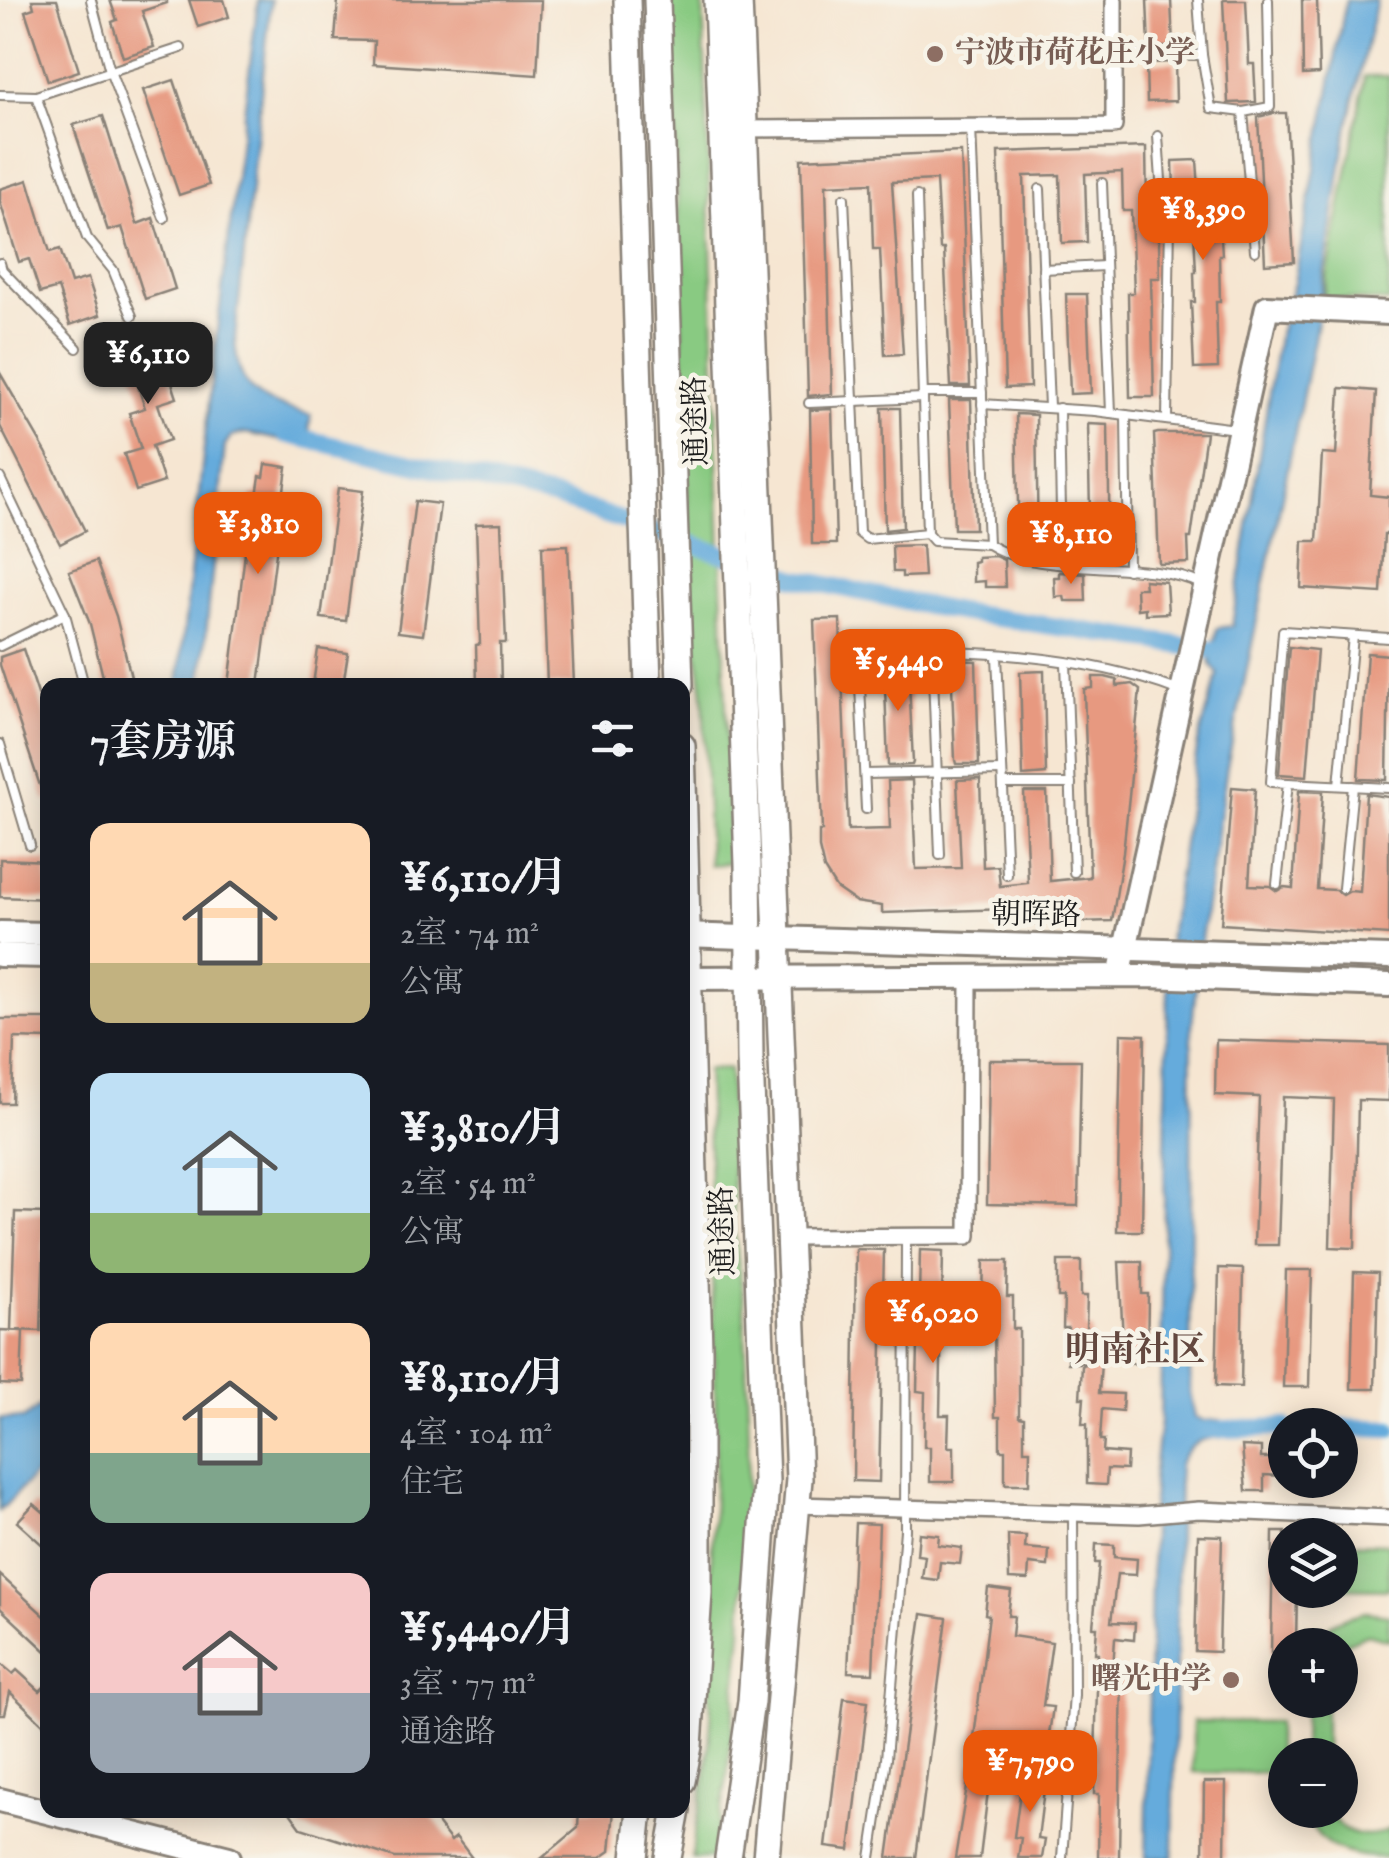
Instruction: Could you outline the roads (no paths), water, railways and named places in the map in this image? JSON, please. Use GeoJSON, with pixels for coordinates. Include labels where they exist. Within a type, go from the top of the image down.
{"type":"FeatureCollection","features":[{"type":"Feature","properties":{"kind":"main road","name":"通途路"},"geometry":{"type":"LineString","coordinates":[[626,0],[648,678]]}},
{"type":"Feature","properties":{"kind":"main road","name":"通途路"},"geometry":{"type":"LineString","coordinates":[[656,0],[680,678]]}},
{"type":"Feature","properties":{"kind":"main road","name":"通途路"},"geometry":{"type":"LineString","coordinates":[[716,0],[732,129],[761,528],[752,610],[749,938],[766,1481],[751,1702],[728,1858]]}},
{"type":"Feature","properties":{"kind":"main road","name":"通途路"},"geometry":{"type":"LineString","coordinates":[[739,0],[732,129],[732,492],[752,610],[778,939],[798,1479],[766,1858]]}},
{"type":"Feature","properties":{"kind":"main road"},"geometry":{"type":"LineString","coordinates":[[1119,976],[1134,948],[1183,688],[1267,307],[1389,313]]}},
{"type":"Feature","properties":{"kind":"main road"},"geometry":{"type":"LineString","coordinates":[[0,933],[40,934]]}},
{"type":"Feature","properties":{"kind":"main road","name":"朝晖路"},"geometry":{"type":"LineString","coordinates":[[690,935],[1389,957]]}},
{"type":"Feature","properties":{"kind":"main road"},"geometry":{"type":"LineString","coordinates":[[0,955],[40,956]]}},
{"type":"Feature","properties":{"kind":"main road","name":"朝晖路"},"geometry":{"type":"LineString","coordinates":[[690,979],[1147,976],[1389,985]]}},
{"type":"Feature","properties":{"kind":"main road","name":"通途路"},"geometry":{"type":"LineString","coordinates":[[690,1093],[699,1350],[699,1592],[690,1731]]}},
{"type":"Feature","properties":{"kind":"main road"},"geometry":{"type":"LineString","coordinates":[[0,1800],[40,1806]]}},
{"type":"Feature","properties":{"kind":"main road"},"geometry":{"type":"LineString","coordinates":[[635,1858],[639,1818]]}},
{"type":"Feature","properties":{"kind":"main road"},"geometry":{"type":"LineString","coordinates":[[668,1858],[676,1818]]}},
{"type":"Feature","properties":{"kind":"main road"},"geometry":{"type":"LineString","coordinates":[[120,1819],[229,1858]]}},
{"type":"Feature","properties":{"kind":"street"},"geometry":{"type":"LineString","coordinates":[[732,129],[1114,126],[1114,0]]}},
{"type":"Feature","properties":{"kind":"street"},"geometry":{"type":"LineString","coordinates":[[789,1237],[968,1236],[968,978]]}},
{"type":"Feature","properties":{"kind":"street"},"geometry":{"type":"LineString","coordinates":[[796,1505],[1139,1515],[1199,1510],[1389,1518]]}},
{"type":"Feature","properties":{"kind":"lane"},"geometry":{"type":"LineString","coordinates":[[90,0],[110,71],[164,218]]}},
{"type":"Feature","properties":{"kind":"lane"},"geometry":{"type":"LineString","coordinates":[[1198,0],[1202,55],[1212,108],[1243,112],[1270,108],[1268,0]]}},
{"type":"Feature","properties":{"kind":"lane"},"geometry":{"type":"LineString","coordinates":[[0,95],[36,96],[181,48]]}},
{"type":"Feature","properties":{"kind":"lane"},"geometry":{"type":"LineString","coordinates":[[1116,54],[1202,55]]}},
{"type":"Feature","properties":{"kind":"lane"},"geometry":{"type":"LineString","coordinates":[[36,96],[87,238],[114,270],[132,316]]}},
{"type":"Feature","properties":{"kind":"lane"},"geometry":{"type":"LineString","coordinates":[[1243,112],[1254,251]]}},
{"type":"Feature","properties":{"kind":"lane"},"geometry":{"type":"LineString","coordinates":[[970,127],[988,544]]}},
{"type":"Feature","properties":{"kind":"lane"},"geometry":{"type":"LineString","coordinates":[[1158,136],[1161,180],[1170,219],[1168,420]]}},
{"type":"Feature","properties":{"kind":"lane"},"geometry":{"type":"LineString","coordinates":[[1102,182],[1111,413]]}},
{"type":"Feature","properties":{"kind":"lane"},"geometry":{"type":"LineString","coordinates":[[1040,189],[1062,564]]}},
{"type":"Feature","properties":{"kind":"lane"},"geometry":{"type":"LineString","coordinates":[[917,196],[927,533],[934,541],[988,544],[1041,561],[1128,570],[1192,580],[1206,586]]}},
{"type":"Feature","properties":{"kind":"lane"},"geometry":{"type":"LineString","coordinates":[[844,198],[860,533],[867,539],[927,533]]}},
{"type":"Feature","properties":{"kind":"lane"},"geometry":{"type":"LineString","coordinates":[[0,263],[2,270],[78,348]]}},
{"type":"Feature","properties":{"kind":"lane"},"geometry":{"type":"LineString","coordinates":[[1043,269],[1106,266]]}},
{"type":"Feature","properties":{"kind":"lane"},"geometry":{"type":"LineString","coordinates":[[809,402],[982,393]]}},
{"type":"Feature","properties":{"kind":"lane"},"geometry":{"type":"LineString","coordinates":[[982,404],[1054,407],[1240,429]]}},
{"type":"Feature","properties":{"kind":"lane"},"geometry":{"type":"LineString","coordinates":[[1126,415],[1128,570]]}},
{"type":"Feature","properties":{"kind":"lane"},"geometry":{"type":"LineString","coordinates":[[0,478],[65,614],[82,678]]}},
{"type":"Feature","properties":{"kind":"lane"},"geometry":{"type":"LineString","coordinates":[[0,646],[65,614]]}},
{"type":"Feature","properties":{"kind":"lane"},"geometry":{"type":"LineString","coordinates":[[1389,638],[1282,631],[1272,782],[1389,788]]}},
{"type":"Feature","properties":{"kind":"lane"},"geometry":{"type":"LineString","coordinates":[[1339,786],[1352,636]]}},
{"type":"Feature","properties":{"kind":"lane"},"geometry":{"type":"LineString","coordinates":[[866,810],[859,665],[868,654],[932,650],[1066,663],[1135,674],[1183,688]]}},
{"type":"Feature","properties":{"kind":"lane"},"geometry":{"type":"LineString","coordinates":[[932,650],[940,855]]}},
{"type":"Feature","properties":{"kind":"lane"},"geometry":{"type":"LineString","coordinates":[[997,656],[1007,875]]}},
{"type":"Feature","properties":{"kind":"lane"},"geometry":{"type":"LineString","coordinates":[[1066,663],[1074,872]]}},
{"type":"Feature","properties":{"kind":"lane"},"geometry":{"type":"LineString","coordinates":[[0,744],[30,845]]}},
{"type":"Feature","properties":{"kind":"lane"},"geometry":{"type":"LineString","coordinates":[[865,774],[1002,770]]}},
{"type":"Feature","properties":{"kind":"lane"},"geometry":{"type":"LineString","coordinates":[[1277,884],[1288,783]]}},
{"type":"Feature","properties":{"kind":"lane"},"geometry":{"type":"LineString","coordinates":[[1003,784],[1071,784]]}},
{"type":"Feature","properties":{"kind":"lane"},"geometry":{"type":"LineString","coordinates":[[1342,888],[1353,786]]}},
{"type":"Feature","properties":{"kind":"lane"},"geometry":{"type":"LineString","coordinates":[[871,1858],[886,1758],[906,1508],[906,1238]]}},
{"type":"Feature","properties":{"kind":"lane"},"geometry":{"type":"LineString","coordinates":[[1062,1858],[1074,1694],[1073,1514]]}},
{"type":"Feature","properties":{"kind":"water"},"geometry":{"type":"Polygon","coordinates":[[[258,0],[271,0],[235,338],[237,358],[247,385],[266,400],[311,415],[307,446],[246,433],[231,436],[225,445],[202,678],[179,678],[258,0]]]}},
{"type":"Feature","properties":{"kind":"water"},"geometry":{"type":"Polygon","coordinates":[[[1346,0],[1377,0],[1346,134],[1314,340],[1227,767],[1201,939],[1192,1025],[1190,1393],[1195,1417],[1220,1420],[1221,1437],[1195,1443],[1179,1464],[1173,1858],[1146,1858],[1153,1479],[1160,1422],[1169,938],[1198,742],[1218,674],[1210,663],[1217,628],[1232,626],[1278,337],[1294,283],[1346,0]]]}},
{"type":"Feature","properties":{"kind":"water"},"geometry":{"type":"Polygon","coordinates":[[[40,1406],[40,1469],[0,1511],[0,1418],[23,1419],[40,1406]]]}},
{"type":"Feature","properties":{"kind":"waterway"},"geometry":{"type":"LineString","coordinates":[[285,434],[552,497],[794,578],[958,612],[1232,653]]}},
{"type":"Feature","properties":{"kind":"waterway"},"geometry":{"type":"LineString","coordinates":[[1200,1430],[1268,1428]]}},
{"type":"Feature","properties":{"kind":"waterway"},"geometry":{"type":"LineString","coordinates":[[1358,1428],[1389,1429]]}},
{"type":"Feature","properties":{"kind":"place","name":"宁波市荷花庄小学"},"geometry":{"type":"Point","coordinates":[935,54]}},
{"type":"Feature","properties":{"kind":"place","name":"曙光中学"},"geometry":{"type":"Point","coordinates":[1231,1680]}},
{"type":"Feature","properties":{"kind":"district","name":"明南社区"},"geometry":{"type":"Point","coordinates":[1135,1351]}}]}
